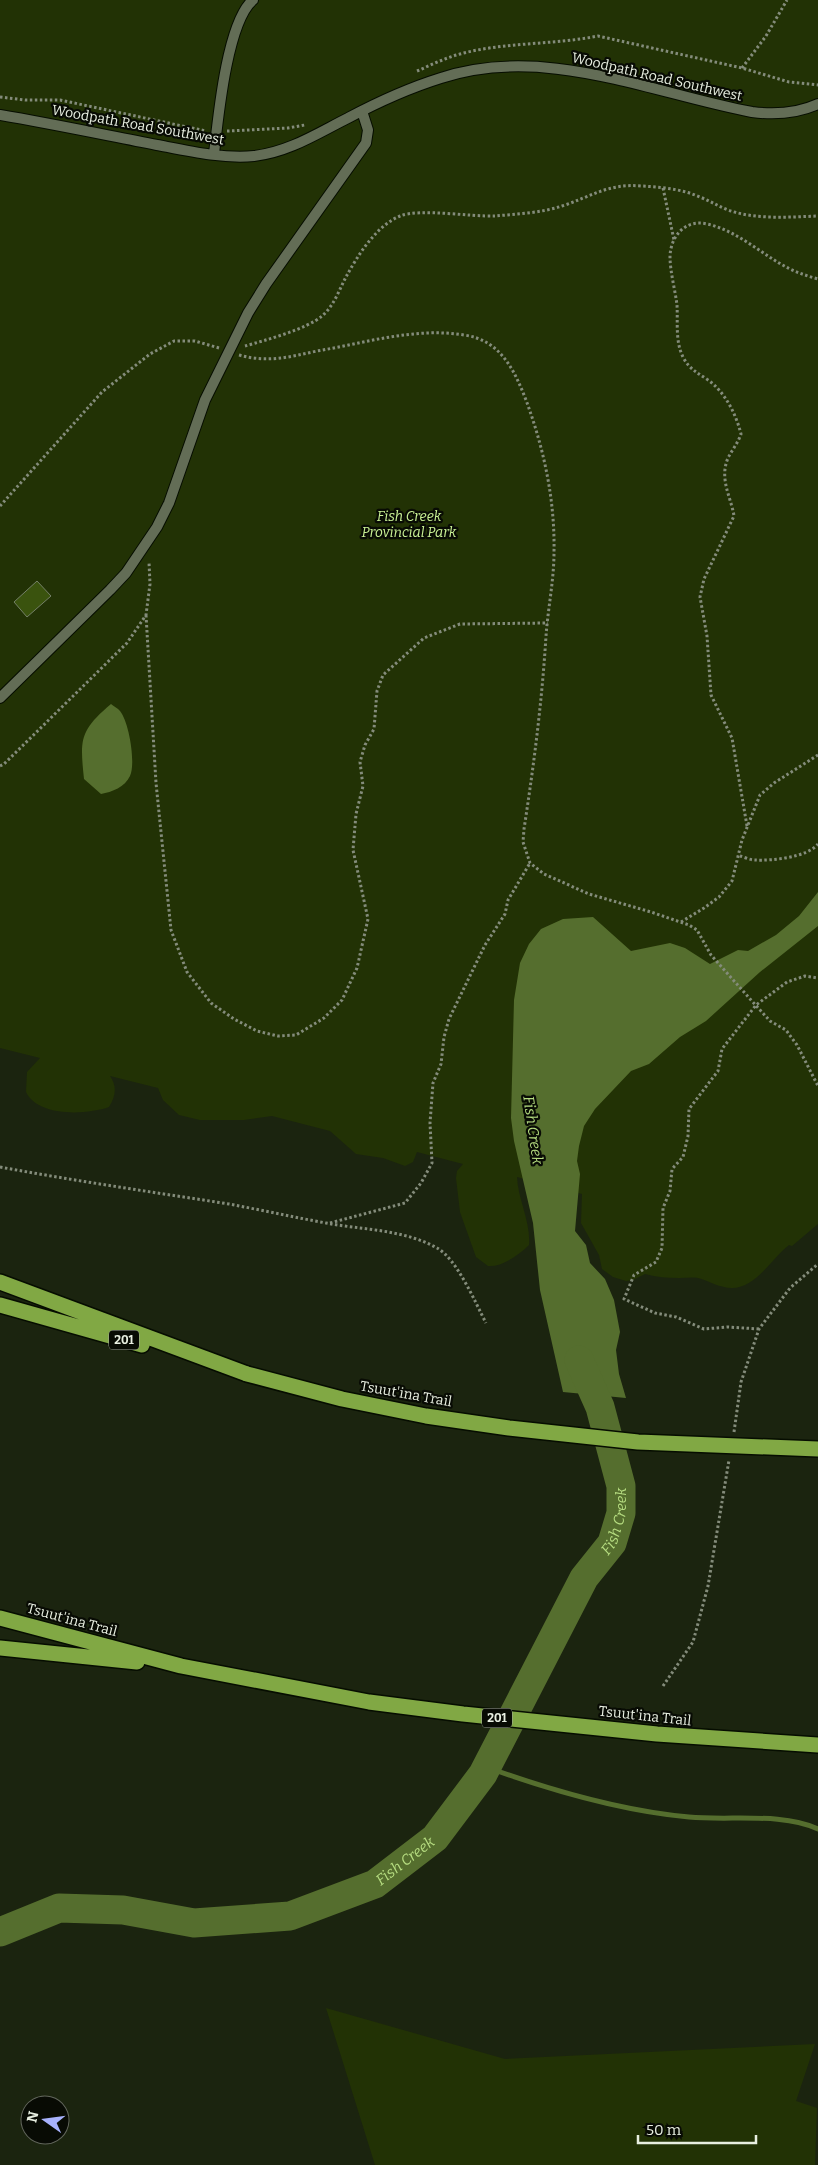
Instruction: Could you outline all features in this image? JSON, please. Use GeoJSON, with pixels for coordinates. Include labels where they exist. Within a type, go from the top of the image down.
{"type":"FeatureCollection","features":[{"type":"Feature","properties":{"kind":"highway"},"geometry":{"type":"LineString","coordinates":[[0,1282],[247,1374]]}},
{"type":"Feature","properties":{"kind":"highway","name":"Tsuut'ina Trail"},"geometry":{"type":"LineString","coordinates":[[0,1305],[342,1399],[426,1416],[509,1428],[638,1442],[818,1449]]}},
{"type":"Feature","properties":{"kind":"highway","name":"Tsuut'ina Trail"},"geometry":{"type":"LineString","coordinates":[[0,1618],[181,1666],[369,1702],[682,1737],[817,1745]]}},
{"type":"Feature","properties":{"kind":"highway"},"geometry":{"type":"LineString","coordinates":[[0,1648],[181,1666]]}},
{"type":"Feature","properties":{"kind":"lane"},"geometry":{"type":"LineString","coordinates":[[214,154],[218,112],[234,30],[244,10],[254,0]]}},
{"type":"Feature","properties":{"kind":"lane","name":"Woodpath Road Southwest"},"geometry":{"type":"LineString","coordinates":[[0,115],[214,154],[255,156],[281,150],[306,140],[403,92],[442,78],[466,71],[504,67],[572,70],[752,112],[776,115],[794,112],[818,104]]}},
{"type":"Feature","properties":{"kind":"lane"},"geometry":{"type":"LineString","coordinates":[[0,698],[116,584],[148,542],[168,503],[202,409],[228,351],[266,284],[366,143],[368,130],[362,111]]}},
{"type":"Feature","properties":{"kind":"path"},"geometry":{"type":"LineString","coordinates":[[742,68],[766,36],[787,0]]}},
{"type":"Feature","properties":{"kind":"path"},"geometry":{"type":"LineString","coordinates":[[228,351],[274,337],[323,315],[334,301],[346,276],[366,246],[383,227],[400,216],[415,213],[483,216],[517,214],[561,207],[605,189],[640,185],[681,190],[729,210],[750,214],[783,217],[818,216]]}},
{"type":"Feature","properties":{"kind":"path"},"geometry":{"type":"LineString","coordinates":[[663,188],[674,240]]}},
{"type":"Feature","properties":{"kind":"path"},"geometry":{"type":"LineString","coordinates":[[747,826],[732,738],[711,695],[708,636],[700,597],[704,579],[730,528],[734,516],[725,488],[725,475],[728,458],[741,434],[734,412],[709,380],[690,367],[679,348],[677,304],[670,259],[674,240],[679,230],[687,224],[696,222],[732,233],[781,265],[800,274],[818,279]]}},
{"type":"Feature","properties":{"kind":"path"},"geometry":{"type":"LineString","coordinates":[[0,506],[102,392],[150,354],[174,341],[195,341],[252,358],[272,360],[382,338],[442,333],[475,337],[495,347],[507,361],[519,382],[530,409],[550,484],[554,514],[554,553],[539,729],[523,842],[530,863],[544,874],[589,894],[681,922],[697,930],[711,955],[751,1000],[770,1021],[786,1030],[797,1045],[818,1086]]}},
{"type":"Feature","properties":{"kind":"path"},"geometry":{"type":"LineString","coordinates":[[148,542],[150,584],[146,615],[156,784],[171,930],[187,972],[211,1003],[234,1019],[257,1031],[278,1036],[296,1035],[324,1018],[342,1000],[357,968],[368,919],[353,850],[356,814],[363,786],[360,762],[365,745],[374,729],[377,691],[383,675],[424,638],[460,624],[548,623]]}},
{"type":"Feature","properties":{"kind":"path"},"geometry":{"type":"LineString","coordinates":[[0,766],[127,643],[146,615]]}},
{"type":"Feature","properties":{"kind":"path"},"geometry":{"type":"LineString","coordinates":[[681,922],[719,897],[732,881],[747,826],[760,795],[774,783],[818,755]]}},
{"type":"Feature","properties":{"kind":"path"},"geometry":{"type":"LineString","coordinates":[[740,856],[753,860],[779,859],[812,851],[818,844]]}},
{"type":"Feature","properties":{"kind":"path"},"geometry":{"type":"LineString","coordinates":[[328,1224],[405,1204],[422,1184],[432,1163],[430,1123],[433,1084],[441,1064],[444,1037],[449,1020],[484,945],[505,914],[508,900],[530,863]]}},
{"type":"Feature","properties":{"kind":"path"},"geometry":{"type":"LineString","coordinates":[[758,1329],[728,1327],[704,1329],[676,1316],[655,1313],[624,1299],[634,1275],[656,1262],[662,1248],[663,1208],[670,1191],[672,1169],[683,1157],[688,1136],[689,1109],[718,1071],[722,1049],[756,1005],[787,982],[805,976],[818,978]]}},
{"type":"Feature","properties":{"kind":"path"},"geometry":{"type":"LineString","coordinates":[[0,1167],[102,1186],[230,1205],[328,1224],[381,1231],[418,1240],[438,1248],[450,1260],[486,1323]]}},
{"type":"Feature","properties":{"kind":"path"},"geometry":{"type":"LineString","coordinates":[[732,1441],[741,1382],[758,1329],[790,1288],[818,1264]]}},
{"type":"Feature","properties":{"kind":"path"},"geometry":{"type":"LineString","coordinates":[[663,1686],[693,1642],[708,1586],[731,1451]]}},
{"type":"Feature","properties":{"kind":"green space","name":"Fish Creek Provincial Park"},"geometry":{"type":"Polygon","coordinates":[[[0,0],[818,0],[818,1224],[792,1246],[789,1245],[749,1283],[741,1287],[732,1288],[696,1278],[666,1278],[645,1274],[626,1281],[613,1277],[602,1269],[599,1255],[581,1223],[582,1194],[517,1177],[528,1228],[529,1245],[510,1260],[499,1265],[488,1266],[476,1257],[460,1212],[456,1178],[457,1171],[463,1164],[417,1152],[413,1162],[405,1166],[383,1158],[356,1154],[330,1131],[272,1116],[244,1120],[200,1120],[179,1115],[163,1100],[158,1088],[110,1076],[115,1091],[109,1107],[88,1112],[51,1110],[32,1100],[26,1092],[27,1072],[40,1058],[0,1048],[0,0]]]}},
{"type":"Feature","properties":{"kind":"green space"},"geometry":{"type":"Polygon","coordinates":[[[326,2008],[505,2059],[815,2044],[796,2101],[817,2108],[815,2165],[375,2165],[326,2008]]]}},
{"type":"Feature","properties":{"kind":"water"},"geometry":{"type":"Polygon","coordinates":[[[111,704],[120,711],[129,733],[132,770],[128,780],[122,786],[101,794],[84,779],[82,745],[87,729],[100,713],[111,704]]]}},
{"type":"Feature","properties":{"kind":"water"},"geometry":{"type":"Polygon","coordinates":[[[818,892],[818,926],[760,972],[706,1021],[680,1037],[649,1064],[631,1071],[595,1109],[584,1126],[577,1161],[580,1174],[575,1231],[586,1245],[590,1263],[605,1279],[614,1300],[620,1332],[616,1350],[619,1374],[626,1398],[563,1392],[540,1290],[533,1223],[514,1141],[511,1118],[514,1000],[520,963],[529,944],[541,929],[563,919],[593,917],[631,951],[670,943],[685,948],[710,964],[738,950],[748,951],[776,935],[799,916],[818,892]]]}},
{"type":"Feature","properties":{"kind":"building"},"geometry":{"type":"Polygon","coordinates":[[[37,581],[51,596],[27,617],[14,602],[37,581]]]}},
{"type":"Feature","properties":{"kind":"waterway","name":"Fish Creek"},"geometry":{"type":"LineString","coordinates":[[0,1932],[59,1908],[123,1910],[194,1923],[290,1916],[375,1884],[435,1838],[483,1774],[584,1578],[612,1543],[621,1513],[621,1486],[600,1407],[579,1360]]}},
{"type":"Feature","properties":{"kind":"waterway"},"geometry":{"type":"LineString","coordinates":[[486,1767],[535,1784],[612,1805],[638,1810],[689,1817],[772,1819],[804,1824],[818,1829]]}}]}
